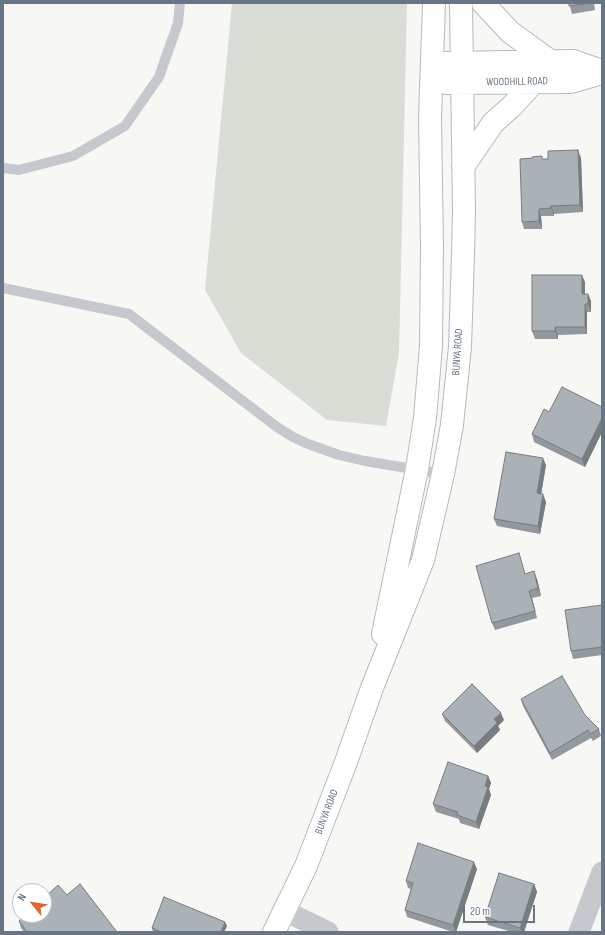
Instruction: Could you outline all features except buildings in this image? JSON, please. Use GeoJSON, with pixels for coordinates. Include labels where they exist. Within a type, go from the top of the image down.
{"type":"FeatureCollection","features":[{"type":"Feature","properties":{"kind":"main road","name":"BUNYA ROAD"},"geometry":{"type":"LineString","coordinates":[[372,688],[417,469],[425,418],[431,346],[431,73],[434,3]]}},
{"type":"Feature","properties":{"kind":"main road","name":"BUNYA ROAD"},"geometry":{"type":"LineString","coordinates":[[274,932],[306,866],[328,811],[372,688],[423,560],[443,474],[452,425],[460,347],[463,255],[461,3]]}},
{"type":"Feature","properties":{"kind":"main road"},"geometry":{"type":"LineString","coordinates":[[482,3],[510,32],[550,61]]}},
{"type":"Feature","properties":{"kind":"main road","name":"WOODHILL ROAD"},"geometry":{"type":"LineString","coordinates":[[462,73],[550,61],[573,61],[602,72]]}},
{"type":"Feature","properties":{"kind":"main road","name":"WOODHILL ROAD"},"geometry":{"type":"LineString","coordinates":[[431,73],[462,73],[534,82],[571,82],[602,72]]}},
{"type":"Feature","properties":{"kind":"main road"},"geometry":{"type":"LineString","coordinates":[[463,167],[493,123],[512,106],[534,82]]}},
{"type":"Feature","properties":{"kind":"street"},"geometry":{"type":"LineString","coordinates":[[579,932],[602,872]]}},
{"type":"Feature","properties":{"kind":"street"},"geometry":{"type":"LineString","coordinates":[[285,911],[328,932]]}},
{"type":"Feature","properties":{"kind":"lane"},"geometry":{"type":"LineString","coordinates":[[3,168],[19,170],[73,156],[125,126],[159,77],[178,23],[180,3]]}},
{"type":"Feature","properties":{"kind":"lane"},"geometry":{"type":"LineString","coordinates":[[3,288],[129,314],[277,427],[293,437],[308,444],[365,461],[443,474]]}},
{"type":"Feature","properties":{"kind":"shaded area"},"geometry":{"type":"Polygon","coordinates":[[[232,3],[407,3],[399,353],[386,426],[327,420],[241,353],[205,290],[232,3]]]}}]}
